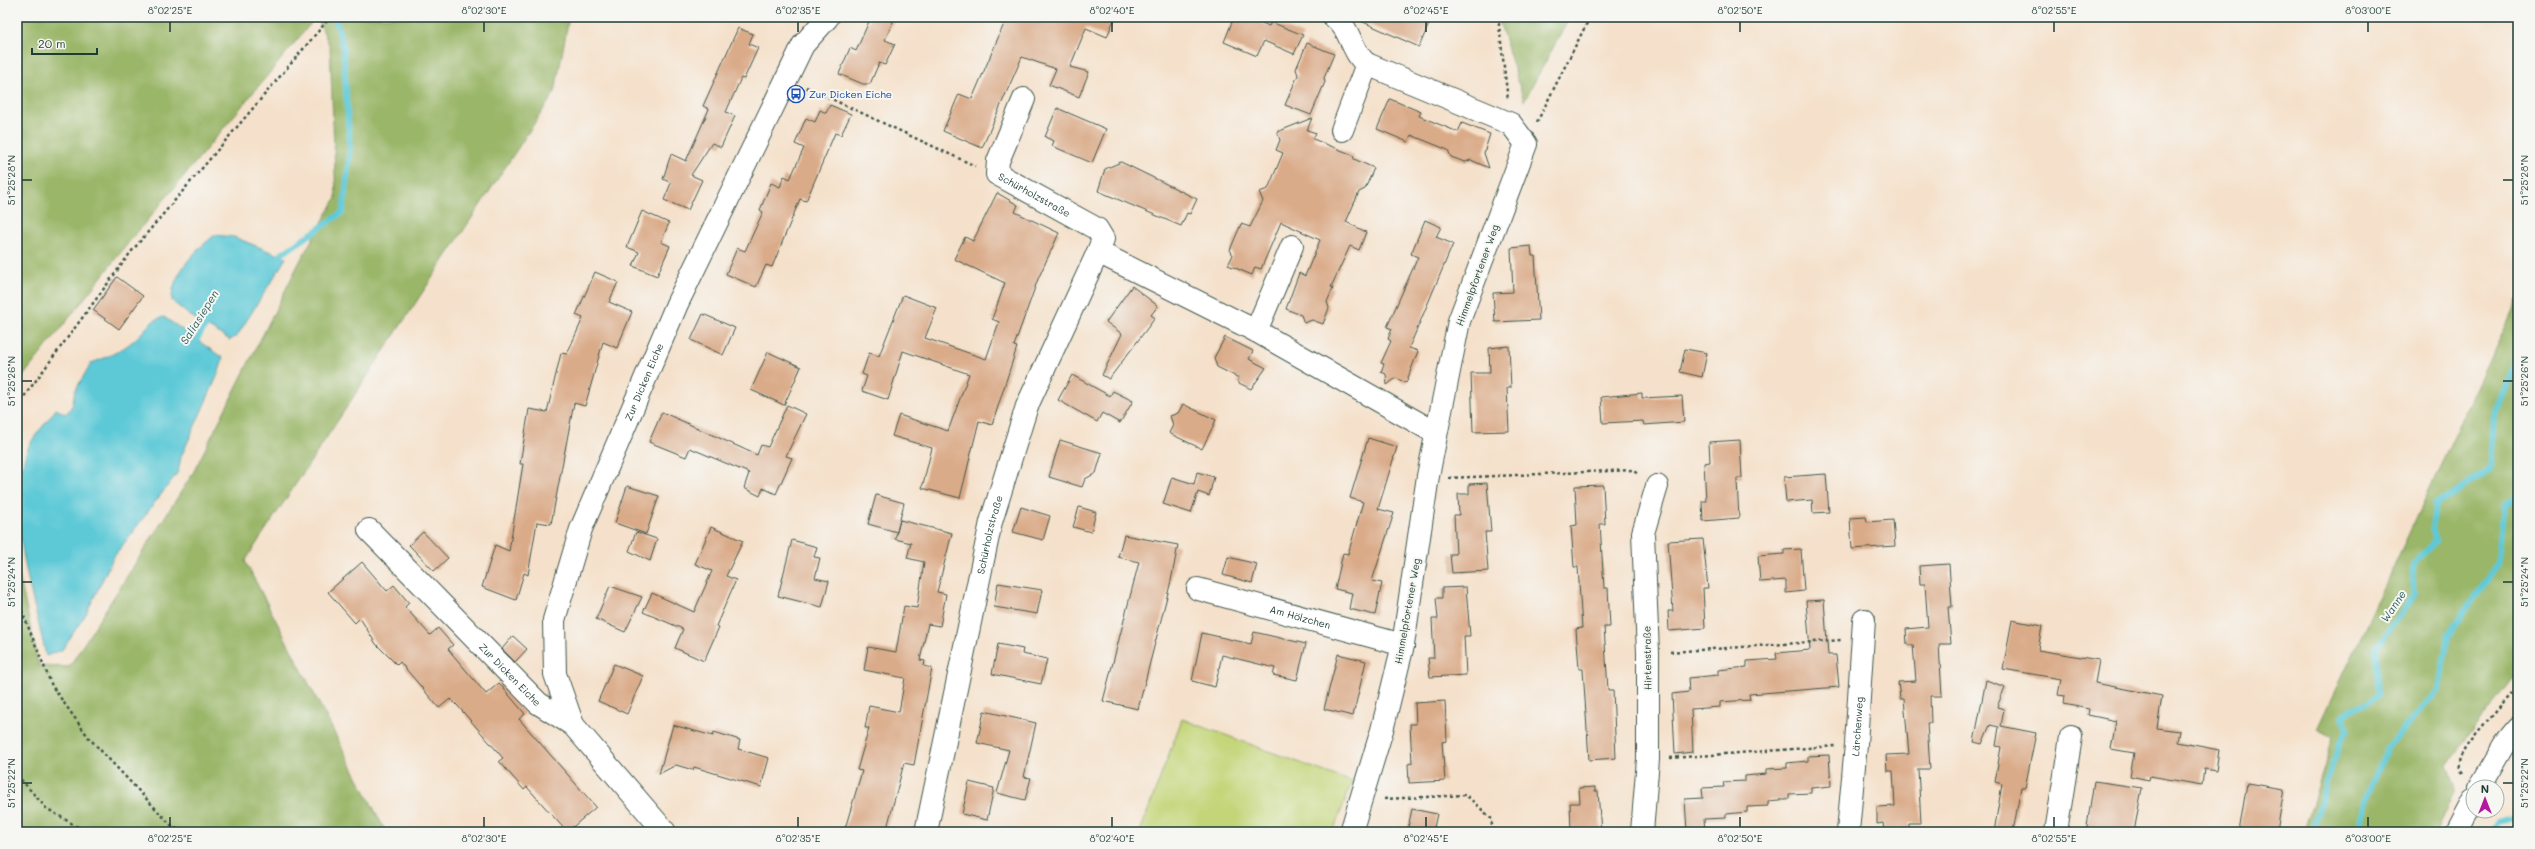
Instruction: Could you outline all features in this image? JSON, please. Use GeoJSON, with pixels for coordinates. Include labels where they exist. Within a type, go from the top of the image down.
{"type":"FeatureCollection","features":[{"type":"Feature","properties":{"kind":"street","name":"Zur Dicken Eiche"},"geometry":{"type":"LineString","coordinates":[[573,725],[555,674],[554,620],[581,529],[677,304],[803,45],[828,17]]}},
{"type":"Feature","properties":{"kind":"street"},"geometry":{"type":"LineString","coordinates":[[1334,17],[1341,22],[1361,58],[1367,64],[1511,124],[1526,144]]}},
{"type":"Feature","properties":{"kind":"street"},"geometry":{"type":"LineString","coordinates":[[1342,130],[1367,64]]}},
{"type":"Feature","properties":{"kind":"street","name":"Schürholzstraße"},"geometry":{"type":"LineString","coordinates":[[926,832],[991,522],[1027,406],[1103,239],[1097,229],[997,174],[998,161],[1024,100]]}},
{"type":"Feature","properties":{"kind":"street","name":"Himmelpfortener Weg"},"geometry":{"type":"LineString","coordinates":[[1351,832],[1362,800],[1402,645],[1436,433],[1460,321],[1526,144]]}},
{"type":"Feature","properties":{"kind":"street"},"geometry":{"type":"LineString","coordinates":[[1256,330],[1292,246]]}},
{"type":"Feature","properties":{"kind":"street"},"geometry":{"type":"LineString","coordinates":[[1098,252],[1228,315],[1436,433]]}},
{"type":"Feature","properties":{"kind":"street","name":"Hirtenstraße"},"geometry":{"type":"LineString","coordinates":[[1642,832],[1648,759],[1648,653],[1643,533],[1658,486]]}},
{"type":"Feature","properties":{"kind":"street","name":"Zur Dicken Eiche"},"geometry":{"type":"LineString","coordinates":[[370,530],[538,703],[573,725],[665,832]]}},
{"type":"Feature","properties":{"kind":"street","name":"Am Hölzchen"},"geometry":{"type":"LineString","coordinates":[[1198,589],[1402,645]]}},
{"type":"Feature","properties":{"kind":"street","name":"Lärchenweg"},"geometry":{"type":"LineString","coordinates":[[1848,832],[1864,629]]}},
{"type":"Feature","properties":{"kind":"street"},"geometry":{"type":"LineString","coordinates":[[2485,779],[2504,746],[2518,728]]}},
{"type":"Feature","properties":{"kind":"street"},"geometry":{"type":"LineString","coordinates":[[2056,832],[2071,737]]}},
{"type":"Feature","properties":{"kind":"street"},"geometry":{"type":"LineString","coordinates":[[2456,832],[2465,815]]}},
{"type":"Feature","properties":{"kind":"path"},"geometry":{"type":"LineString","coordinates":[[1498,17],[1511,124]]}},
{"type":"Feature","properties":{"kind":"path"},"geometry":{"type":"LineString","coordinates":[[1526,144],[1590,17]]}},
{"type":"Feature","properties":{"kind":"path"},"geometry":{"type":"LineString","coordinates":[[17,406],[131,252],[326,21]]}},
{"type":"Feature","properties":{"kind":"path"},"geometry":{"type":"LineString","coordinates":[[787,79],[974,165],[997,174]]}},
{"type":"Feature","properties":{"kind":"path"},"geometry":{"type":"LineString","coordinates":[[1447,478],[1632,470],[1658,486]]}},
{"type":"Feature","properties":{"kind":"path"},"geometry":{"type":"LineString","coordinates":[[17,599],[52,686],[89,738],[171,826],[182,832]]}},
{"type":"Feature","properties":{"kind":"path"},"geometry":{"type":"LineString","coordinates":[[1648,653],[1864,629]]}},
{"type":"Feature","properties":{"kind":"path"},"geometry":{"type":"LineString","coordinates":[[1648,759],[1856,744]]}},
{"type":"Feature","properties":{"kind":"path"},"geometry":{"type":"LineString","coordinates":[[17,775],[46,808],[86,832]]}},
{"type":"Feature","properties":{"kind":"path"},"geometry":{"type":"LineString","coordinates":[[1362,800],[1466,795],[1491,818],[1493,832]]}},
{"type":"Feature","properties":{"kind":"green space"},"geometry":{"type":"Polygon","coordinates":[[[17,17],[316,17],[125,247],[17,384],[17,17]]]}},
{"type":"Feature","properties":{"kind":"green space"},"geometry":{"type":"Polygon","coordinates":[[[317,17],[569,17],[555,92],[245,561],[386,832],[17,832],[17,566],[39,666],[69,667],[193,473],[301,259],[336,198],[330,47],[317,17]]]}},
{"type":"Feature","properties":{"kind":"green space"},"geometry":{"type":"Polygon","coordinates":[[[1498,17],[1570,17],[1524,101],[1498,17]]]}},
{"type":"Feature","properties":{"kind":"green space"},"geometry":{"type":"Polygon","coordinates":[[[2518,299],[2518,671],[2447,764],[2455,790],[2436,832],[2304,832],[2333,737],[2318,729],[2518,299]]]}},
{"type":"Feature","properties":{"kind":"green space"},"geometry":{"type":"Polygon","coordinates":[[[1182,719],[1352,782],[1333,832],[1140,832],[1182,719]]]}},
{"type":"Feature","properties":{"kind":"water"},"geometry":{"type":"Polygon","coordinates":[[[215,235],[234,237],[286,258],[237,336],[230,340],[189,315],[172,301],[175,282],[180,273],[192,256],[215,235]]]}},
{"type":"Feature","properties":{"kind":"water"},"geometry":{"type":"Polygon","coordinates":[[[164,317],[223,358],[219,372],[181,457],[178,472],[113,558],[86,614],[62,650],[46,656],[22,550],[19,523],[18,496],[21,470],[29,446],[56,409],[66,414],[72,406],[75,391],[91,363],[128,345],[151,323],[164,317]]]}},
{"type":"Feature","properties":{"kind":"building"},"geometry":{"type":"Polygon","coordinates":[[[871,17],[895,17],[885,40],[895,44],[885,65],[879,63],[870,84],[863,84],[839,74],[850,48],[856,51],[871,17]]]}},
{"type":"Feature","properties":{"kind":"building"},"geometry":{"type":"Polygon","coordinates":[[[1007,17],[1115,17],[1107,37],[1086,28],[1070,67],[1089,72],[1079,97],[1049,85],[1056,69],[1022,57],[982,148],[943,131],[959,94],[972,99],[1007,17]]]}},
{"type":"Feature","properties":{"kind":"building"},"geometry":{"type":"Polygon","coordinates":[[[1234,17],[1248,17],[1269,26],[1271,22],[1303,35],[1294,54],[1264,41],[1257,56],[1224,42],[1234,17]]]}},
{"type":"Feature","properties":{"kind":"building"},"geometry":{"type":"Polygon","coordinates":[[[1352,17],[1432,17],[1419,47],[1352,17]]]}},
{"type":"Feature","properties":{"kind":"building"},"geometry":{"type":"Polygon","coordinates":[[[738,28],[753,34],[749,44],[758,48],[744,79],[741,78],[726,112],[735,116],[721,147],[712,143],[691,175],[702,180],[688,210],[664,200],[671,183],[663,179],[671,154],[686,161],[709,109],[703,106],[738,28]]]}},
{"type":"Feature","properties":{"kind":"building"},"geometry":{"type":"Polygon","coordinates":[[[1307,43],[1334,54],[1324,78],[1325,82],[1311,115],[1285,105],[1298,75],[1296,69],[1307,43]]]}},
{"type":"Feature","properties":{"kind":"building"},"geometry":{"type":"Polygon","coordinates":[[[1390,99],[1421,112],[1419,116],[1458,132],[1462,123],[1490,134],[1484,153],[1489,168],[1471,160],[1465,162],[1451,157],[1448,150],[1411,135],[1408,142],[1377,129],[1390,99]]]}},
{"type":"Feature","properties":{"kind":"building"},"geometry":{"type":"Polygon","coordinates":[[[830,105],[851,114],[841,135],[835,133],[806,201],[800,199],[772,267],[766,265],[756,287],[726,274],[737,248],[745,251],[763,212],[760,210],[771,183],[780,187],[784,176],[790,179],[804,148],[795,144],[806,118],[815,122],[820,110],[826,113],[830,105]]]}},
{"type":"Feature","properties":{"kind":"building"},"geometry":{"type":"Polygon","coordinates":[[[1057,108],[1106,129],[1092,163],[1052,146],[1054,141],[1045,137],[1057,108]]]}},
{"type":"Feature","properties":{"kind":"building"},"geometry":{"type":"Polygon","coordinates":[[[1312,118],[1307,130],[1316,133],[1313,139],[1353,155],[1354,159],[1374,168],[1365,189],[1359,192],[1346,222],[1366,232],[1359,250],[1350,246],[1331,287],[1333,288],[1327,302],[1329,308],[1323,324],[1312,320],[1304,323],[1301,315],[1286,309],[1299,273],[1305,276],[1320,240],[1281,222],[1261,269],[1255,267],[1252,275],[1228,265],[1233,255],[1230,250],[1241,224],[1250,227],[1263,201],[1259,192],[1268,189],[1283,153],[1276,150],[1280,140],[1277,132],[1312,118]]]}},
{"type":"Feature","properties":{"kind":"building"},"geometry":{"type":"Polygon","coordinates":[[[1121,162],[1197,199],[1190,214],[1187,213],[1181,226],[1098,191],[1105,169],[1121,162]]]}},
{"type":"Feature","properties":{"kind":"building"},"geometry":{"type":"Polygon","coordinates":[[[997,193],[1018,205],[1015,212],[1059,233],[1038,279],[1014,346],[1017,347],[992,425],[979,421],[960,498],[922,488],[932,448],[892,436],[899,415],[948,431],[969,374],[903,351],[888,400],[862,391],[867,376],[862,374],[869,353],[879,356],[903,295],[937,308],[925,338],[986,359],[999,322],[992,319],[1005,283],[954,259],[965,237],[973,241],[997,193]]]}},
{"type":"Feature","properties":{"kind":"building"},"geometry":{"type":"Polygon","coordinates":[[[642,211],[669,223],[661,242],[670,246],[657,276],[633,266],[639,252],[627,247],[642,211]]]}},
{"type":"Feature","properties":{"kind":"building"},"geometry":{"type":"Polygon","coordinates":[[[1425,220],[1441,227],[1436,237],[1453,244],[1409,348],[1418,351],[1406,383],[1396,378],[1387,385],[1386,374],[1381,372],[1384,364],[1381,363],[1391,341],[1388,339],[1392,329],[1387,327],[1418,257],[1411,254],[1425,220]]]}},
{"type":"Feature","properties":{"kind":"building"},"geometry":{"type":"Polygon","coordinates":[[[1531,246],[1532,256],[1535,256],[1539,320],[1495,322],[1493,293],[1513,292],[1511,248],[1531,246]]]}},
{"type":"Feature","properties":{"kind":"building"},"geometry":{"type":"Polygon","coordinates":[[[595,272],[618,282],[609,302],[632,312],[617,348],[603,342],[585,406],[574,403],[551,524],[537,522],[528,575],[524,573],[516,600],[482,587],[495,545],[509,551],[523,464],[520,464],[529,409],[547,412],[561,353],[567,354],[583,318],[576,315],[595,272]]]}},
{"type":"Feature","properties":{"kind":"building"},"geometry":{"type":"Polygon","coordinates":[[[117,277],[143,296],[119,329],[93,310],[117,277]]]}},
{"type":"Feature","properties":{"kind":"building"},"geometry":{"type":"Polygon","coordinates":[[[1132,286],[1158,306],[1151,315],[1155,318],[1109,379],[1102,375],[1122,334],[1106,322],[1132,286]]]}},
{"type":"Feature","properties":{"kind":"building"},"geometry":{"type":"Polygon","coordinates":[[[703,314],[735,328],[723,355],[691,340],[703,314]]]}},
{"type":"Feature","properties":{"kind":"building"},"geometry":{"type":"Polygon","coordinates":[[[1225,337],[1253,351],[1249,359],[1266,368],[1251,389],[1237,382],[1239,378],[1217,367],[1214,358],[1225,337]]]}},
{"type":"Feature","properties":{"kind":"building"},"geometry":{"type":"Polygon","coordinates":[[[1509,346],[1511,388],[1507,388],[1509,431],[1473,432],[1471,373],[1490,373],[1489,348],[1509,346]]]}},
{"type":"Feature","properties":{"kind":"building"},"geometry":{"type":"Polygon","coordinates":[[[1685,349],[1707,353],[1702,377],[1680,372],[1685,349]]]}},
{"type":"Feature","properties":{"kind":"building"},"geometry":{"type":"Polygon","coordinates":[[[768,352],[801,367],[784,405],[751,390],[768,352]]]}},
{"type":"Feature","properties":{"kind":"building"},"geometry":{"type":"Polygon","coordinates":[[[1072,375],[1110,396],[1113,391],[1133,401],[1120,423],[1102,413],[1097,422],[1058,400],[1072,375]]]}},
{"type":"Feature","properties":{"kind":"building"},"geometry":{"type":"Polygon","coordinates":[[[1642,393],[1642,398],[1682,396],[1684,422],[1644,425],[1643,421],[1603,423],[1601,397],[1642,393]]]}},
{"type":"Feature","properties":{"kind":"building"},"geometry":{"type":"Polygon","coordinates":[[[1183,404],[1216,420],[1202,449],[1169,433],[1173,425],[1170,416],[1178,413],[1183,404]]]}},
{"type":"Feature","properties":{"kind":"building"},"geometry":{"type":"Polygon","coordinates":[[[787,405],[806,414],[786,456],[792,458],[776,494],[763,488],[760,496],[744,488],[749,473],[690,448],[686,457],[649,442],[662,412],[757,455],[761,445],[768,447],[787,405]]]}},
{"type":"Feature","properties":{"kind":"building"},"geometry":{"type":"Polygon","coordinates":[[[1368,438],[1397,447],[1378,509],[1394,513],[1372,581],[1382,583],[1375,615],[1349,609],[1352,593],[1335,589],[1343,553],[1348,554],[1363,502],[1350,498],[1368,438]]]}},
{"type":"Feature","properties":{"kind":"building"},"geometry":{"type":"Polygon","coordinates":[[[1060,440],[1102,453],[1096,473],[1085,479],[1082,487],[1049,477],[1060,440]]]}},
{"type":"Feature","properties":{"kind":"building"},"geometry":{"type":"Polygon","coordinates":[[[1740,440],[1742,478],[1737,478],[1739,518],[1703,521],[1702,501],[1706,501],[1704,463],[1710,462],[1709,442],[1740,440]]]}},
{"type":"Feature","properties":{"kind":"building"},"geometry":{"type":"Polygon","coordinates":[[[1197,472],[1214,477],[1209,496],[1198,492],[1191,513],[1163,504],[1172,477],[1194,484],[1197,472]]]}},
{"type":"Feature","properties":{"kind":"building"},"geometry":{"type":"Polygon","coordinates":[[[1826,474],[1829,512],[1813,513],[1812,500],[1786,502],[1784,477],[1826,474]]]}},
{"type":"Feature","properties":{"kind":"building"},"geometry":{"type":"Polygon","coordinates":[[[1487,483],[1491,532],[1485,532],[1488,571],[1452,573],[1450,554],[1456,554],[1454,515],[1459,515],[1458,494],[1469,494],[1469,484],[1487,483]]]}},
{"type":"Feature","properties":{"kind":"building"},"geometry":{"type":"Polygon","coordinates":[[[1603,485],[1605,524],[1600,524],[1604,588],[1608,588],[1610,627],[1604,627],[1608,690],[1613,690],[1616,758],[1589,760],[1583,669],[1579,669],[1576,629],[1582,628],[1578,567],[1574,567],[1571,526],[1577,525],[1575,486],[1603,485]]]}},
{"type":"Feature","properties":{"kind":"building"},"geometry":{"type":"Polygon","coordinates":[[[627,486],[659,496],[646,534],[615,523],[627,486]]]}},
{"type":"Feature","properties":{"kind":"building"},"geometry":{"type":"Polygon","coordinates":[[[876,495],[904,503],[897,532],[868,524],[876,495]]]}},
{"type":"Feature","properties":{"kind":"building"},"geometry":{"type":"Polygon","coordinates":[[[1021,507],[1050,516],[1043,540],[1013,532],[1021,507]]]}},
{"type":"Feature","properties":{"kind":"building"},"geometry":{"type":"Polygon","coordinates":[[[1079,507],[1096,512],[1091,532],[1073,527],[1079,507]]]}},
{"type":"Feature","properties":{"kind":"building"},"geometry":{"type":"Polygon","coordinates":[[[1866,517],[1867,522],[1893,520],[1895,546],[1852,549],[1850,518],[1866,517]]]}},
{"type":"Feature","properties":{"kind":"building"},"geometry":{"type":"Polygon","coordinates":[[[900,520],[952,533],[937,592],[946,594],[940,626],[928,624],[920,660],[925,661],[924,666],[932,668],[914,765],[904,763],[886,832],[844,832],[862,771],[857,770],[869,728],[865,728],[869,706],[899,712],[905,678],[864,670],[868,647],[896,652],[904,606],[917,608],[924,562],[907,558],[911,543],[895,539],[900,520]]]}},
{"type":"Feature","properties":{"kind":"building"},"geometry":{"type":"Polygon","coordinates":[[[711,527],[743,541],[726,576],[736,580],[716,626],[719,627],[704,661],[675,648],[683,629],[643,612],[652,593],[694,612],[712,571],[695,564],[711,527]]]}},
{"type":"Feature","properties":{"kind":"building"},"geometry":{"type":"Polygon","coordinates":[[[423,532],[448,558],[434,571],[409,545],[423,532]]]}},
{"type":"Feature","properties":{"kind":"building"},"geometry":{"type":"Polygon","coordinates":[[[636,532],[657,539],[650,561],[629,551],[636,532]]]}},
{"type":"Feature","properties":{"kind":"building"},"geometry":{"type":"Polygon","coordinates":[[[1124,535],[1178,545],[1171,581],[1138,709],[1103,701],[1139,562],[1118,557],[1124,535]]]}},
{"type":"Feature","properties":{"kind":"building"},"geometry":{"type":"Polygon","coordinates":[[[1703,539],[1708,588],[1703,588],[1705,628],[1669,631],[1668,611],[1673,611],[1668,541],[1703,539]]]}},
{"type":"Feature","properties":{"kind":"building"},"geometry":{"type":"Polygon","coordinates":[[[792,540],[817,547],[814,557],[820,558],[815,578],[829,581],[822,607],[778,596],[792,540]]]}},
{"type":"Feature","properties":{"kind":"building"},"geometry":{"type":"Polygon","coordinates":[[[1801,549],[1804,591],[1786,593],[1786,580],[1760,582],[1758,556],[1784,554],[1784,550],[1801,549]]]}},
{"type":"Feature","properties":{"kind":"building"},"geometry":{"type":"Polygon","coordinates":[[[1228,557],[1257,564],[1252,583],[1223,575],[1228,557]]]}},
{"type":"Feature","properties":{"kind":"building"},"geometry":{"type":"Polygon","coordinates":[[[362,562],[387,591],[394,585],[409,603],[405,607],[430,635],[438,628],[453,645],[448,649],[486,694],[499,683],[525,714],[519,719],[596,807],[567,832],[527,787],[524,790],[499,761],[503,758],[457,705],[450,699],[439,708],[400,662],[397,665],[376,644],[360,618],[355,623],[328,592],[362,562]]]}},
{"type":"Feature","properties":{"kind":"building"},"geometry":{"type":"Polygon","coordinates":[[[1949,564],[1952,607],[1948,607],[1951,644],[1939,644],[1942,696],[1930,696],[1931,723],[1927,723],[1930,769],[1918,769],[1921,823],[1909,823],[1909,832],[1884,832],[1883,823],[1877,824],[1877,807],[1895,806],[1893,771],[1887,771],[1886,755],[1909,754],[1904,699],[1900,699],[1898,682],[1916,681],[1913,645],[1907,645],[1906,629],[1928,627],[1925,584],[1920,584],[1919,566],[1949,564]]]}},
{"type":"Feature","properties":{"kind":"building"},"geometry":{"type":"Polygon","coordinates":[[[998,583],[1042,590],[1037,614],[994,607],[998,583]]]}},
{"type":"Feature","properties":{"kind":"building"},"geometry":{"type":"Polygon","coordinates":[[[610,586],[642,597],[625,632],[596,619],[610,586]]]}},
{"type":"Feature","properties":{"kind":"building"},"geometry":{"type":"Polygon","coordinates":[[[1466,587],[1470,636],[1464,636],[1466,675],[1430,677],[1428,658],[1434,658],[1432,619],[1438,619],[1436,598],[1442,598],[1442,588],[1466,587]]]}},
{"type":"Feature","properties":{"kind":"building"},"geometry":{"type":"Polygon","coordinates":[[[1824,600],[1828,655],[1836,655],[1839,687],[1749,694],[1750,700],[1720,702],[1720,707],[1691,709],[1693,752],[1675,754],[1672,694],[1689,692],[1688,678],[1718,675],[1718,670],[1747,667],[1747,661],[1777,659],[1776,653],[1810,650],[1806,601],[1824,600]]]}},
{"type":"Feature","properties":{"kind":"building"},"geometry":{"type":"Polygon","coordinates":[[[2012,620],[2042,626],[2038,650],[2099,660],[2095,683],[2162,696],[2157,728],[2180,731],[2178,742],[2219,750],[2216,771],[2204,769],[2202,785],[2150,776],[2149,780],[2130,776],[2134,753],[2111,749],[2116,721],[2088,715],[2089,709],[2063,704],[2064,696],[2058,695],[2061,679],[2003,669],[2012,620]]]}},
{"type":"Feature","properties":{"kind":"building"},"geometry":{"type":"Polygon","coordinates":[[[1254,632],[1306,644],[1297,680],[1273,675],[1275,668],[1222,655],[1215,687],[1192,681],[1202,633],[1251,644],[1254,632]]]}},
{"type":"Feature","properties":{"kind":"building"},"geometry":{"type":"Polygon","coordinates":[[[513,636],[527,649],[515,662],[502,649],[513,636]]]}},
{"type":"Feature","properties":{"kind":"building"},"geometry":{"type":"Polygon","coordinates":[[[998,644],[1023,649],[1022,654],[1047,659],[1041,684],[992,674],[998,644]]]}},
{"type":"Feature","properties":{"kind":"building"},"geometry":{"type":"Polygon","coordinates":[[[1338,654],[1366,661],[1353,716],[1324,709],[1338,654]]]}},
{"type":"Feature","properties":{"kind":"building"},"geometry":{"type":"Polygon","coordinates":[[[614,664],[643,676],[627,714],[598,701],[614,664]]]}},
{"type":"Feature","properties":{"kind":"building"},"geometry":{"type":"Polygon","coordinates":[[[1986,680],[2005,687],[1997,707],[2004,709],[2001,726],[2036,733],[2025,788],[2021,787],[2013,832],[1994,832],[2002,784],[1995,782],[2001,747],[1996,746],[1999,727],[1990,725],[1982,744],[1974,742],[1986,680]]]}},
{"type":"Feature","properties":{"kind":"building"},"geometry":{"type":"Polygon","coordinates":[[[1445,701],[1447,741],[1442,742],[1445,781],[1409,783],[1408,764],[1412,763],[1410,724],[1416,724],[1415,703],[1445,701]]]}},
{"type":"Feature","properties":{"kind":"building"},"geometry":{"type":"Polygon","coordinates":[[[984,711],[1036,723],[1024,777],[1031,778],[1025,800],[997,793],[1009,750],[977,743],[984,711]]]}},
{"type":"Feature","properties":{"kind":"building"},"geometry":{"type":"Polygon","coordinates":[[[673,725],[713,736],[714,732],[740,740],[738,749],[769,758],[761,787],[694,767],[693,770],[676,765],[659,774],[673,725]]]}},
{"type":"Feature","properties":{"kind":"building"},"geometry":{"type":"Polygon","coordinates":[[[1829,755],[1831,786],[1811,788],[1811,793],[1789,794],[1789,799],[1768,801],[1768,806],[1747,807],[1747,812],[1726,814],[1726,818],[1704,819],[1705,832],[1687,832],[1685,799],[1703,798],[1702,788],[1724,787],[1723,782],[1745,781],[1745,776],[1766,774],[1766,769],[1787,768],[1787,763],[1808,761],[1808,756],[1829,755]]]}},
{"type":"Feature","properties":{"kind":"building"},"geometry":{"type":"Polygon","coordinates":[[[2094,781],[2142,788],[2134,832],[2086,832],[2094,781]]]}},
{"type":"Feature","properties":{"kind":"building"},"geometry":{"type":"Polygon","coordinates":[[[969,782],[994,788],[987,820],[962,814],[969,782]]]}},
{"type":"Feature","properties":{"kind":"building"},"geometry":{"type":"Polygon","coordinates":[[[2247,783],[2284,789],[2277,832],[2239,832],[2247,783]]]}},
{"type":"Feature","properties":{"kind":"building"},"geometry":{"type":"Polygon","coordinates":[[[1595,787],[1595,791],[1598,791],[1601,832],[1571,832],[1570,803],[1580,803],[1579,788],[1595,787]]]}},
{"type":"Feature","properties":{"kind":"building"},"geometry":{"type":"Polygon","coordinates":[[[1412,809],[1437,814],[1433,832],[1407,832],[1412,809]]]}},
{"type":"Feature","properties":{"kind":"waterway","name":"Saliasiepen"},"geometry":{"type":"LineString","coordinates":[[273,260],[343,212],[350,151],[343,48],[335,17]]}},
{"type":"Feature","properties":{"kind":"waterway","name":"Saliasiepen"},"geometry":{"type":"LineString","coordinates":[[193,345],[210,319]]}},
{"type":"Feature","properties":{"kind":"waterway","name":"Wanne"},"geometry":{"type":"LineString","coordinates":[[2312,832],[2332,763],[2347,728],[2343,715],[2377,696],[2376,648],[2415,594],[2413,584],[2413,569],[2415,563],[2422,553],[2436,541],[2432,529],[2435,504],[2461,490],[2491,467],[2494,414],[2518,357]]}},
{"type":"Feature","properties":{"kind":"waterway"},"geometry":{"type":"LineString","coordinates":[[2358,832],[2365,801],[2387,748],[2439,689],[2448,636],[2497,567],[2504,505],[2518,495]]}},
{"type":"Feature","properties":{"kind":"waterway"},"geometry":{"type":"LineString","coordinates":[[2490,832],[2497,822],[2518,817]]}},
{"type":"Feature","properties":{"kind":"place","name":"Zur Dicken Eiche"},"geometry":{"type":"Point","coordinates":[796,94]}}]}
